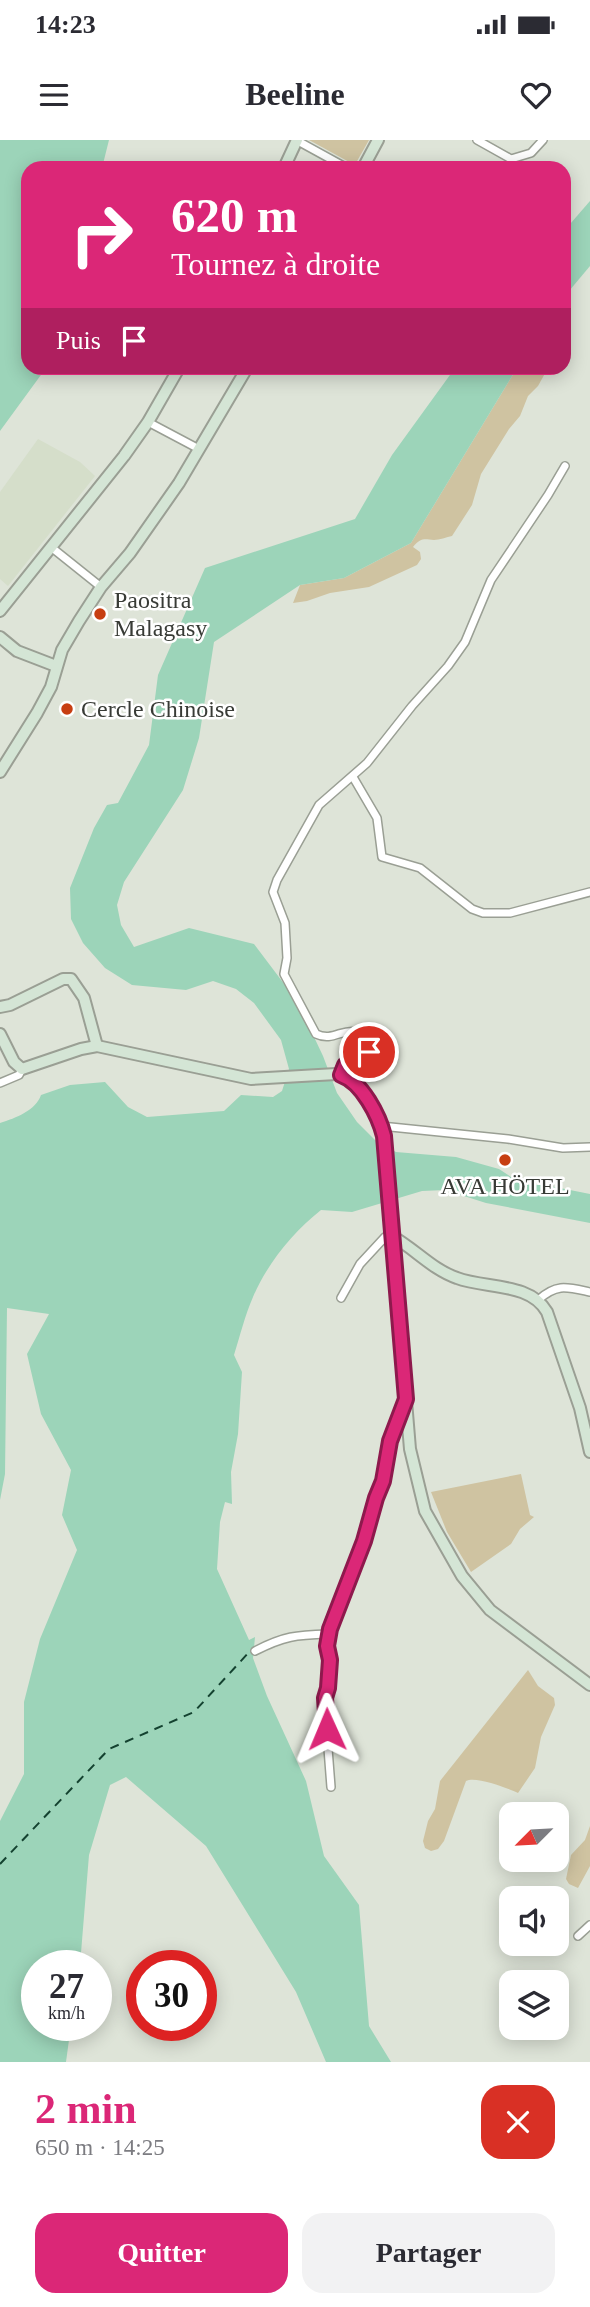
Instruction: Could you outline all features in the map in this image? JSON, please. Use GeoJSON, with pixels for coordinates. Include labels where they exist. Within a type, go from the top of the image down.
{"type":"FeatureCollection","features":[{"type":"Feature","properties":{"kind":"main road"},"geometry":{"type":"LineString","coordinates":[[287,161],[296,140]]}},
{"type":"Feature","properties":{"kind":"main road"},"geometry":{"type":"LineString","coordinates":[[367,161],[378,140]]}},
{"type":"Feature","properties":{"kind":"main road"},"geometry":{"type":"LineString","coordinates":[[0,611],[124,456],[148,422],[175,375]]}},
{"type":"Feature","properties":{"kind":"main road"},"geometry":{"type":"LineString","coordinates":[[0,772],[51,687],[62,650],[101,587],[131,552],[199,449],[243,375]]}},
{"type":"Feature","properties":{"kind":"main road"},"geometry":{"type":"LineString","coordinates":[[0,636],[17,651],[56,666]]}},
{"type":"Feature","properties":{"kind":"main road"},"geometry":{"type":"LineString","coordinates":[[0,1007],[10,1005],[63,979],[71,979],[84,998],[97,1046]]}},
{"type":"Feature","properties":{"kind":"main road"},"geometry":{"type":"LineString","coordinates":[[0,1034],[14,1062],[22,1069],[97,1046],[251,1079],[339,1074],[345,1076],[359,1090],[382,1131],[410,1448],[425,1511],[462,1576],[490,1610],[590,1685]]}},
{"type":"Feature","properties":{"kind":"main road"},"geometry":{"type":"LineString","coordinates":[[392,1236],[456,1278],[519,1291],[538,1300],[547,1312],[580,1408],[590,1452]]}},
{"type":"Feature","properties":{"kind":"street"},"geometry":{"type":"LineString","coordinates":[[296,140],[334,161]]}},
{"type":"Feature","properties":{"kind":"street"},"geometry":{"type":"LineString","coordinates":[[477,140],[511,159],[531,153],[543,140]]}},
{"type":"Feature","properties":{"kind":"street"},"geometry":{"type":"LineString","coordinates":[[148,422],[199,449]]}},
{"type":"Feature","properties":{"kind":"street"},"geometry":{"type":"LineString","coordinates":[[339,1074],[345,1065],[369,1052],[357,1032],[351,1031],[328,1038],[316,1034],[284,974],[287,958],[285,923],[273,892],[290,853],[319,805],[367,763],[465,642],[491,580],[565,466]]}},
{"type":"Feature","properties":{"kind":"street"},"geometry":{"type":"LineString","coordinates":[[51,547],[101,587]]}},
{"type":"Feature","properties":{"kind":"street"},"geometry":{"type":"LineString","coordinates":[[353,777],[377,818],[382,857],[420,868],[472,909],[483,913],[510,913],[590,892]]}},
{"type":"Feature","properties":{"kind":"street"},"geometry":{"type":"LineString","coordinates":[[0,1083],[19,1075],[22,1069]]}},
{"type":"Feature","properties":{"kind":"street"},"geometry":{"type":"LineString","coordinates":[[382,1131],[508,1139],[563,1148],[590,1147]]}},
{"type":"Feature","properties":{"kind":"street"},"geometry":{"type":"LineString","coordinates":[[341,1298],[360,1264],[385,1237],[392,1236]]}},
{"type":"Feature","properties":{"kind":"street"},"geometry":{"type":"LineString","coordinates":[[538,1300],[558,1287],[590,1292]]}},
{"type":"Feature","properties":{"kind":"street"},"geometry":{"type":"LineString","coordinates":[[331,1787],[325,1710],[330,1660],[328,1634],[364,1541],[383,1481],[393,1431],[406,1399]]}},
{"type":"Feature","properties":{"kind":"street"},"geometry":{"type":"LineString","coordinates":[[255,1651],[279,1638],[328,1634]]}},
{"type":"Feature","properties":{"kind":"street"},"geometry":{"type":"LineString","coordinates":[[578,1937],[590,1925]]}},
{"type":"Feature","properties":{"kind":"shaded area"},"geometry":{"type":"Polygon","coordinates":[[[0,140],[109,140],[104,161],[21,161],[21,375],[41,375],[0,431],[0,140]]]}},
{"type":"Feature","properties":{"kind":"shaded area"},"geometry":{"type":"Polygon","coordinates":[[[309,140],[369,140],[357,161],[347,161],[309,140]]]}},
{"type":"Feature","properties":{"kind":"shaded area"},"geometry":{"type":"Polygon","coordinates":[[[590,201],[590,266],[571,289],[571,223],[590,201]]]}},
{"type":"Feature","properties":{"kind":"shaded area"},"geometry":{"type":"Polygon","coordinates":[[[450,375],[513,375],[411,543],[344,578],[300,585],[214,642],[199,738],[183,790],[124,882],[117,905],[121,925],[134,947],[189,928],[254,944],[297,1001],[337,1093],[357,1122],[375,1140],[396,1152],[456,1157],[499,1169],[530,1185],[545,1185],[590,1194],[590,1223],[486,1203],[445,1190],[422,1191],[352,1212],[321,1210],[291,1238],[273,1261],[250,1304],[234,1355],[242,1372],[238,1434],[231,1472],[232,1504],[225,1502],[220,1522],[217,1569],[249,1640],[255,1637],[253,1658],[267,1696],[306,1781],[324,1856],[359,1905],[369,2026],[391,2062],[326,2062],[296,1992],[206,1846],[126,1777],[110,1785],[89,1855],[81,1950],[21,1950],[21,2041],[69,2041],[66,2062],[0,2062],[0,1821],[24,1774],[24,1702],[40,1639],[77,1550],[62,1515],[71,1470],[41,1414],[27,1354],[49,1314],[7,1308],[5,1474],[0,1500],[0,1123],[30,1109],[41,1095],[70,1085],[105,1082],[128,1107],[147,1117],[224,1111],[241,1095],[273,1097],[282,1091],[289,1069],[281,1040],[254,1003],[236,989],[213,981],[186,990],[132,985],[105,968],[83,943],[71,919],[70,888],[94,828],[107,805],[118,803],[149,745],[158,675],[205,568],[355,519],[392,455],[450,375]]]}},
{"type":"Feature","properties":{"kind":"shaded area"},"geometry":{"type":"Polygon","coordinates":[[[513,375],[544,375],[528,396],[520,416],[481,474],[472,505],[452,536],[420,541],[413,547],[420,552],[421,559],[417,565],[369,587],[330,593],[293,603],[300,585],[344,578],[411,543],[513,375]]]}},
{"type":"Feature","properties":{"kind":"shaded area"},"geometry":{"type":"Polygon","coordinates":[[[38,439],[80,462],[95,476],[8,586],[0,579],[0,492],[38,439]]]}},
{"type":"Feature","properties":{"kind":"shaded area"},"geometry":{"type":"Polygon","coordinates":[[[521,1474],[530,1515],[534,1517],[520,1529],[511,1544],[471,1572],[447,1532],[431,1492],[521,1474]]]}},
{"type":"Feature","properties":{"kind":"shaded area"},"geometry":{"type":"Polygon","coordinates":[[[528,1670],[538,1686],[554,1698],[555,1705],[541,1737],[535,1768],[518,1793],[484,1781],[466,1781],[444,1841],[438,1849],[431,1851],[425,1848],[423,1841],[428,1821],[435,1809],[440,1781],[528,1670]]]}},
{"type":"Feature","properties":{"kind":"shaded area"},"geometry":{"type":"Polygon","coordinates":[[[590,1826],[590,1866],[578,1888],[569,1884],[566,1879],[571,1855],[585,1840],[590,1826]]]}},
{"type":"Feature","properties":{"kind":"ferry route"},"geometry":{"type":"LineString","coordinates":[[0,1864],[109,1749],[194,1712],[253,1650]]}},
{"type":"Feature","properties":{"kind":"place","name":"Paositra Malagasy"},"geometry":{"type":"Point","coordinates":[100,614]}},
{"type":"Feature","properties":{"kind":"place","name":"Cercle Chinoise"},"geometry":{"type":"Point","coordinates":[67,709]}},
{"type":"Feature","properties":{"kind":"place","name":"AVA HÖTEL"},"geometry":{"type":"Point","coordinates":[505,1160]}},
{"type":"Feature","properties":{"kind":"route"},"geometry":{"type":"LineString","coordinates":[[327,1729],[325,1698],[328,1688],[330,1660],[327,1646],[330,1629],[364,1541],[383,1481],[396,1420],[406,1399],[384,1136],[374,1111],[359,1090],[341,1075],[345,1065],[369,1052]]}}]}
